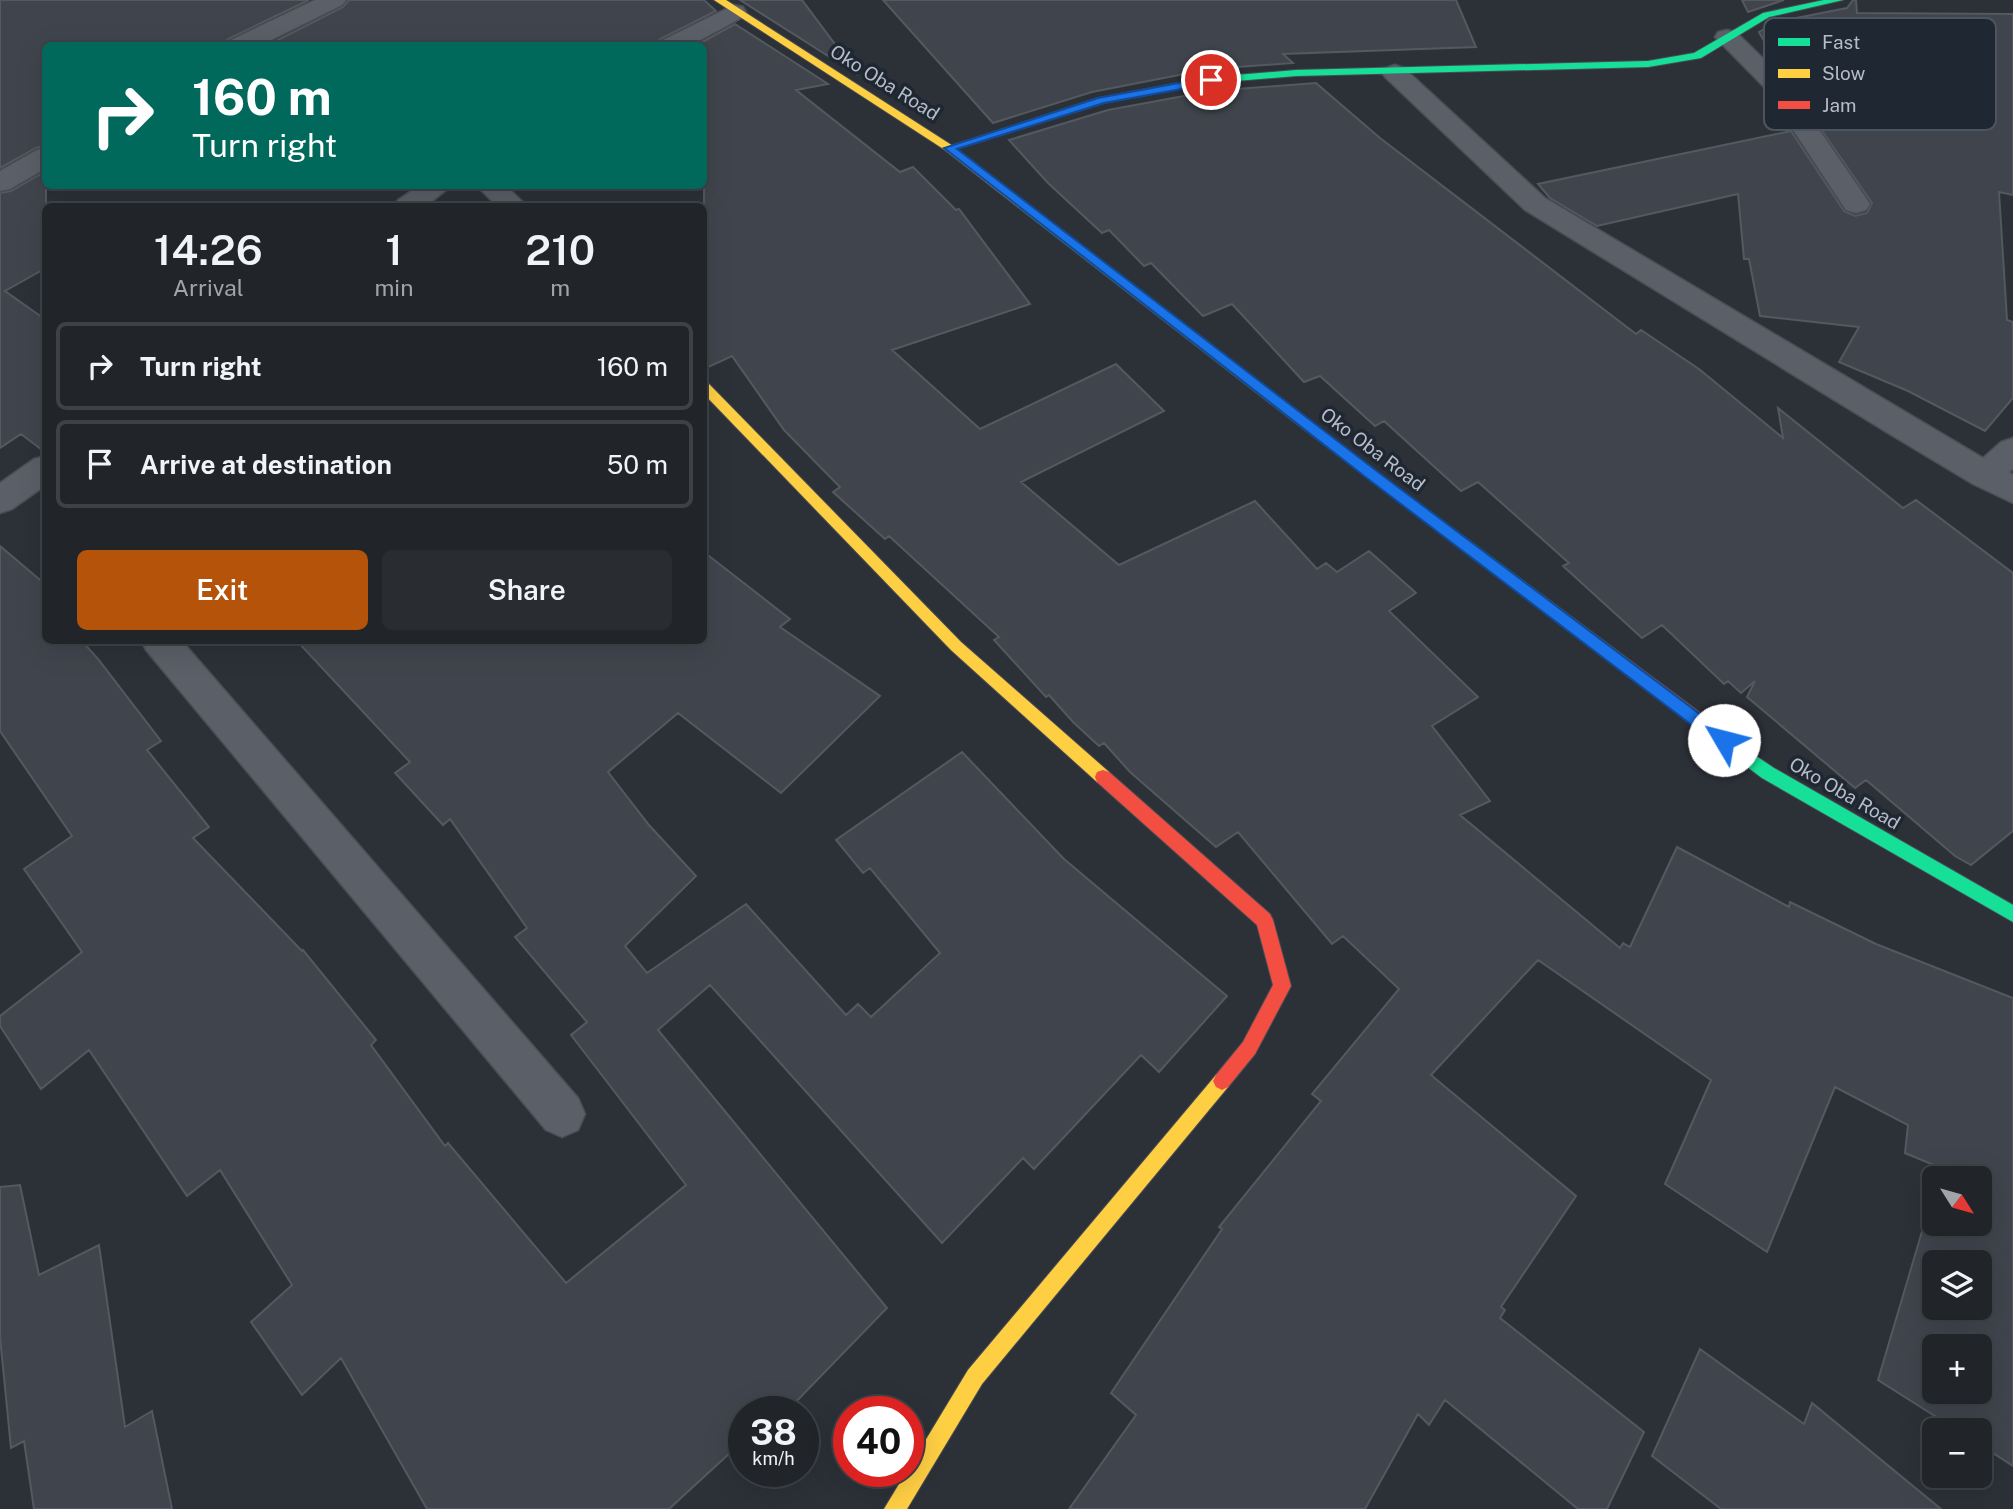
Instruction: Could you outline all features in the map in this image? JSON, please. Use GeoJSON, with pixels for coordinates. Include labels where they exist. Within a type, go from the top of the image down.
{"type":"FeatureCollection","features":[{"type":"Feature","properties":{"kind":"street"},"geometry":{"type":"LineString","coordinates":[[246,42],[334,0]]}},
{"type":"Feature","properties":{"kind":"street"},"geometry":{"type":"LineString","coordinates":[[949,148],[1102,100],[1211,80],[1296,73],[1395,73],[1648,64],[1697,56],[1766,15],[1838,0]]}},
{"type":"Feature","properties":{"kind":"street"},"geometry":{"type":"LineString","coordinates":[[676,42],[726,6]]}},
{"type":"Feature","properties":{"kind":"street","name":"Oko Oba Road"},"geometry":{"type":"LineString","coordinates":[[726,6],[949,148],[1373,476],[1768,774],[2013,914]]}},
{"type":"Feature","properties":{"kind":"street"},"geometry":{"type":"LineString","coordinates":[[1727,37],[1764,73]]}},
{"type":"Feature","properties":{"kind":"street"},"geometry":{"type":"LineString","coordinates":[[1395,73],[1535,204],[2013,491]]}},
{"type":"Feature","properties":{"kind":"street"},"geometry":{"type":"LineString","coordinates":[[1806,130],[1856,204]]}},
{"type":"Feature","properties":{"kind":"street"},"geometry":{"type":"LineString","coordinates":[[0,183],[42,158]]}},
{"type":"Feature","properties":{"kind":"street"},"geometry":{"type":"LineString","coordinates":[[412,203],[434,189]]}},
{"type":"Feature","properties":{"kind":"street"},"geometry":{"type":"LineString","coordinates":[[493,189],[510,203]]}},
{"type":"Feature","properties":{"kind":"street"},"geometry":{"type":"LineString","coordinates":[[707,390],[956,646],[1264,920],[1282,986],[1250,1048],[975,1377],[895,1509]]}},
{"type":"Feature","properties":{"kind":"street"},"geometry":{"type":"LineString","coordinates":[[1985,475],[2013,450]]}},
{"type":"Feature","properties":{"kind":"street"},"geometry":{"type":"LineString","coordinates":[[162,644],[562,1114]]}},
{"type":"Feature","properties":{"kind":"building"},"geometry":{"type":"Polygon","coordinates":[[[0,0],[309,0],[226,42],[42,42],[42,146],[0,168],[0,0]]]}},
{"type":"Feature","properties":{"kind":"building"},"geometry":{"type":"Polygon","coordinates":[[[349,0],[704,0],[716,11],[658,42],[274,42],[343,7],[349,0]]]}},
{"type":"Feature","properties":{"kind":"building"},"geometry":{"type":"Polygon","coordinates":[[[740,0],[802,0],[858,75],[740,0]]]}},
{"type":"Feature","properties":{"kind":"building"},"geometry":{"type":"Polygon","coordinates":[[[883,0],[1456,0],[1476,47],[1283,54],[1293,63],[1210,69],[1092,92],[993,123],[883,0]]]}},
{"type":"Feature","properties":{"kind":"building"},"geometry":{"type":"Polygon","coordinates":[[[1742,0],[1784,0],[1748,12],[1742,0]]]}},
{"type":"Feature","properties":{"kind":"building"},"geometry":{"type":"Polygon","coordinates":[[[1856,0],[1857,13],[2013,14],[2013,195],[1999,192],[2007,320],[2013,322],[2013,398],[1985,431],[1908,391],[1839,362],[1859,327],[1760,316],[1749,259],[1744,259],[1738,194],[1597,226],[1550,198],[1538,184],[1791,131],[1844,211],[1855,216],[1867,213],[1872,203],[1821,130],[1996,130],[1996,18],[1796,18],[1847,8],[1856,0]]]}},
{"type":"Feature","properties":{"kind":"building"},"geometry":{"type":"Polygon","coordinates":[[[735,24],[828,84],[796,90],[900,172],[913,167],[956,210],[959,209],[1030,304],[892,350],[980,429],[1116,364],[1164,411],[1021,482],[1119,565],[1255,501],[1317,569],[1326,563],[1337,572],[1369,551],[1416,593],[1389,611],[1478,697],[1432,726],[1490,801],[1460,815],[1620,948],[1623,943],[1630,947],[1677,847],[1789,907],[1790,902],[1876,944],[2013,998],[2013,1466],[1992,1452],[1992,1418],[1938,1418],[1878,1380],[1922,1232],[1922,1236],[1992,1236],[1992,1166],[1936,1166],[1905,1153],[1908,1125],[1835,1087],[1767,1252],[1665,1184],[1711,1080],[1538,960],[1431,1075],[1576,1196],[1501,1307],[1505,1310],[1500,1318],[1644,1432],[1607,1509],[1578,1509],[1445,1400],[1429,1425],[1418,1414],[1365,1509],[1069,1509],[1136,1415],[1111,1393],[1222,1229],[1219,1227],[1321,1101],[1312,1094],[1399,989],[1343,936],[1332,944],[1238,832],[1216,847],[1130,772],[1104,743],[1099,746],[1049,695],[1046,697],[994,640],[999,637],[889,536],[885,539],[833,492],[840,487],[784,430],[732,356],[707,368],[707,203],[704,203],[704,189],[707,189],[707,42],[702,42],[735,24]]]}},
{"type":"Feature","properties":{"kind":"building"},"geometry":{"type":"Polygon","coordinates":[[[1316,83],[1380,138],[1636,334],[1641,330],[1699,369],[1783,438],[1778,408],[1903,508],[1916,500],[2013,573],[2013,831],[1971,865],[1955,856],[1866,780],[1855,788],[1747,697],[1755,681],[1741,693],[1728,681],[1724,684],[1662,625],[1642,638],[1563,566],[1569,563],[1478,482],[1461,491],[1384,421],[1375,426],[1320,376],[1304,382],[1232,304],[1203,316],[1151,263],[1144,266],[1109,230],[1102,233],[1048,183],[1009,140],[1108,110],[1211,91],[1316,83]]]}},
{"type":"Feature","properties":{"kind":"building"},"geometry":{"type":"Polygon","coordinates":[[[42,173],[46,203],[42,203],[42,270],[5,291],[42,317],[42,450],[21,434],[0,448],[0,193],[11,191],[42,173]]]}},
{"type":"Feature","properties":{"kind":"building"},"geometry":{"type":"Polygon","coordinates":[[[0,546],[42,582],[42,644],[85,644],[98,659],[161,741],[147,750],[209,827],[193,838],[303,950],[376,1040],[371,1045],[445,1146],[448,1143],[566,1283],[686,1185],[571,1035],[587,1022],[515,937],[527,928],[450,819],[443,825],[395,773],[410,762],[300,644],[707,644],[707,554],[790,619],[780,627],[880,696],[781,793],[678,713],[608,772],[649,825],[696,876],[625,946],[647,973],[746,904],[846,1015],[858,1004],[871,1017],[940,953],[870,868],[863,873],[836,840],[962,752],[1064,859],[1227,996],[1159,1072],[1141,1055],[1034,1169],[1023,1158],[942,1243],[710,985],[658,1030],[887,1308],[802,1396],[728,1396],[728,1455],[669,1509],[427,1509],[341,1358],[302,1395],[251,1322],[292,1285],[220,1170],[187,1196],[89,1050],[41,1089],[0,1026],[0,1016],[82,952],[24,869],[72,836],[0,731],[0,546]]]}},
{"type":"Feature","properties":{"kind":"building"},"geometry":{"type":"Polygon","coordinates":[[[20,1185],[39,1275],[99,1245],[125,1427],[152,1411],[172,1509],[34,1509],[24,1441],[11,1448],[0,1337],[0,1187],[20,1185]]]}},
{"type":"Feature","properties":{"kind":"building"},"geometry":{"type":"Polygon","coordinates":[[[1700,1349],[1804,1424],[1812,1403],[1941,1509],[1721,1509],[1652,1456],[1700,1349]]]}},
{"type":"Feature","properties":{"kind":"traffic: fast"},"geometry":{"type":"LineString","coordinates":[[1211,80],[1296,73],[1648,64],[1697,56],[1766,15],[1838,0]]}},
{"type":"Feature","properties":{"kind":"traffic: fast"},"geometry":{"type":"LineString","coordinates":[[1022,204],[1298,418]]}},
{"type":"Feature","properties":{"kind":"traffic: fast"},"geometry":{"type":"LineString","coordinates":[[1744,755],[1768,773],[2013,914]]}},
{"type":"Feature","properties":{"kind":"traffic: slow"},"geometry":{"type":"LineString","coordinates":[[719,0],[949,148],[1022,204]]}},
{"type":"Feature","properties":{"kind":"traffic: slow"},"geometry":{"type":"LineString","coordinates":[[707,390],[956,646],[1103,777]]}},
{"type":"Feature","properties":{"kind":"traffic: slow"},"geometry":{"type":"LineString","coordinates":[[895,1509],[975,1377],[1222,1081]]}},
{"type":"Feature","properties":{"kind":"traffic: jam"},"geometry":{"type":"LineString","coordinates":[[949,148],[1102,100],[1211,80]]}},
{"type":"Feature","properties":{"kind":"traffic: jam"},"geometry":{"type":"LineString","coordinates":[[1298,418],[1744,755]]}},
{"type":"Feature","properties":{"kind":"traffic: jam"},"geometry":{"type":"LineString","coordinates":[[1103,777],[1264,920],[1282,986],[1249,1048],[1222,1081]]}},
{"type":"Feature","properties":{"kind":"route"},"geometry":{"type":"LineString","coordinates":[[1211,80],[1102,100],[949,148],[1373,476],[1724,740]]}}]}
